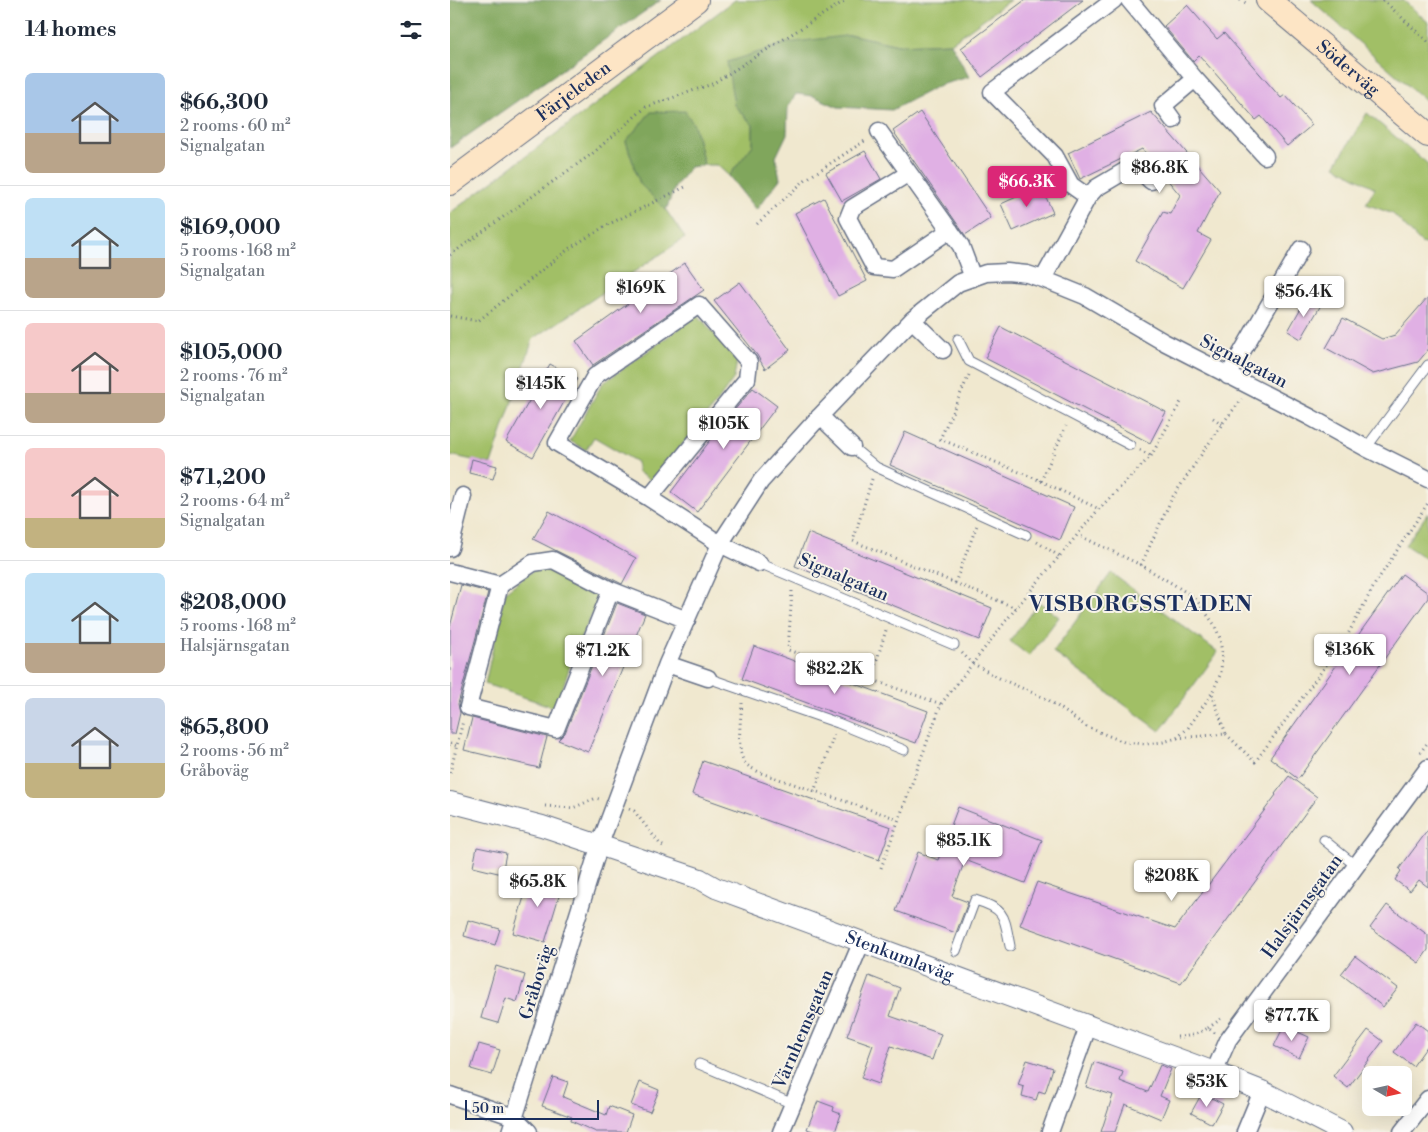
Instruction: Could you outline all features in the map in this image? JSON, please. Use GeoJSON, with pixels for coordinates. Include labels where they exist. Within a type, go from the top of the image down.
{"type":"FeatureCollection","features":[{"type":"Feature","properties":{"kind":"main road","name":"Färjeleden"},"geometry":{"type":"LineString","coordinates":[[450,183],[696,0]]}},
{"type":"Feature","properties":{"kind":"main road","name":"Söderväg"},"geometry":{"type":"LineString","coordinates":[[1268,0],[1428,135]]}},
{"type":"Feature","properties":{"kind":"street"},"geometry":{"type":"LineString","coordinates":[[1088,197],[1071,185],[1055,156],[992,92],[1114,0]]}},
{"type":"Feature","properties":{"kind":"street"},"geometry":{"type":"LineString","coordinates":[[1129,0],[1195,79],[1265,156]]}},
{"type":"Feature","properties":{"kind":"street"},"geometry":{"type":"LineString","coordinates":[[1173,120],[1163,106],[1195,79]]}},
{"type":"Feature","properties":{"kind":"street"},"geometry":{"type":"LineString","coordinates":[[879,132],[961,246],[973,278]]}},
{"type":"Feature","properties":{"kind":"street"},"geometry":{"type":"LineString","coordinates":[[1043,279],[1088,197],[1096,188],[1135,165],[1151,182]]}},
{"type":"Feature","properties":{"kind":"street"},"geometry":{"type":"LineString","coordinates":[[909,173],[852,208],[848,218],[874,267],[893,269],[950,230]]}},
{"type":"Feature","properties":{"kind":"street"},"geometry":{"type":"LineString","coordinates":[[1228,376],[1301,249]]}},
{"type":"Feature","properties":{"kind":"street","name":"Signalgatan"},"geometry":{"type":"LineString","coordinates":[[600,844],[667,664],[720,544],[761,481],[820,416],[912,320],[958,283],[986,273],[1007,272],[1027,274],[1084,296],[1162,342],[1428,479]]}},
{"type":"Feature","properties":{"kind":"street","name":"Signalgatan"},"geometry":{"type":"LineString","coordinates":[[649,498],[747,379],[749,362],[699,305],[595,376],[557,443],[649,498],[720,544],[759,563]]}},
{"type":"Feature","properties":{"kind":"street"},"geometry":{"type":"LineString","coordinates":[[912,320],[943,350]]}},
{"type":"Feature","properties":{"kind":"street"},"geometry":{"type":"LineString","coordinates":[[820,416],[852,447]]}},
{"type":"Feature","properties":{"kind":"street"},"geometry":{"type":"LineString","coordinates":[[450,548],[463,496]]}},
{"type":"Feature","properties":{"kind":"street"},"geometry":{"type":"LineString","coordinates":[[612,590],[556,729],[468,707],[500,585],[533,563],[554,560],[612,590],[687,620]]}},
{"type":"Feature","properties":{"kind":"street"},"geometry":{"type":"LineString","coordinates":[[450,572],[500,585]]}},
{"type":"Feature","properties":{"kind":"street"},"geometry":{"type":"LineString","coordinates":[[667,664],[708,678]]}},
{"type":"Feature","properties":{"kind":"street","name":"Halsjärnsgatan"},"geometry":{"type":"LineString","coordinates":[[1214,1072],[1228,1040],[1428,768]]}},
{"type":"Feature","properties":{"kind":"street","name":"Stenkumlaväg"},"geometry":{"type":"LineString","coordinates":[[450,802],[542,826],[700,879],[716,888],[1089,1024],[1214,1072],[1262,1091],[1342,1132]]}},
{"type":"Feature","properties":{"kind":"street","name":"Gråboväg"},"geometry":{"type":"LineString","coordinates":[[512,1125],[600,844]]}},
{"type":"Feature","properties":{"kind":"street","name":"Värnhemsgatan"},"geometry":{"type":"LineString","coordinates":[[781,1132],[862,941]]}},
{"type":"Feature","properties":{"kind":"street"},"geometry":{"type":"LineString","coordinates":[[1050,1132],[1089,1024]]}},
{"type":"Feature","properties":{"kind":"street"},"geometry":{"type":"LineString","coordinates":[[1245,1132],[1262,1091]]}},
{"type":"Feature","properties":{"kind":"street"},"geometry":{"type":"LineString","coordinates":[[450,1095],[529,1132]]}},
{"type":"Feature","properties":{"kind":"street"},"geometry":{"type":"LineString","coordinates":[[1402,1132],[1428,1099]]}},
{"type":"Feature","properties":{"kind":"lane"},"geometry":{"type":"LineString","coordinates":[[958,339],[970,360],[974,363],[1130,445]]}},
{"type":"Feature","properties":{"kind":"lane"},"geometry":{"type":"LineString","coordinates":[[1366,448],[1428,365]]}},
{"type":"Feature","properties":{"kind":"lane"},"geometry":{"type":"LineString","coordinates":[[852,447],[876,467],[1026,535]]}},
{"type":"Feature","properties":{"kind":"lane","name":"Signalgatan"},"geometry":{"type":"LineString","coordinates":[[759,563],[954,646]]}},
{"type":"Feature","properties":{"kind":"lane"},"geometry":{"type":"LineString","coordinates":[[708,678],[838,723],[904,750]]}},
{"type":"Feature","properties":{"kind":"lane"},"geometry":{"type":"LineString","coordinates":[[1324,840],[1356,866]]}},
{"type":"Feature","properties":{"kind":"lane"},"geometry":{"type":"LineString","coordinates":[[956,950],[975,900],[989,904],[999,910],[1005,920],[1010,946]]}},
{"type":"Feature","properties":{"kind":"lane"},"geometry":{"type":"LineString","coordinates":[[699,1064],[793,1104]]}},
{"type":"Feature","properties":{"kind":"path"},"geometry":{"type":"LineString","coordinates":[[450,255],[593,153],[646,107],[712,84],[846,0]]}},
{"type":"Feature","properties":{"kind":"path"},"geometry":{"type":"LineString","coordinates":[[1383,0],[1428,42]]}},
{"type":"Feature","properties":{"kind":"path"},"geometry":{"type":"LineString","coordinates":[[757,224],[804,180],[879,132]]}},
{"type":"Feature","properties":{"kind":"path"},"geometry":{"type":"LineString","coordinates":[[450,316],[478,321],[570,248],[608,224],[685,187]]}},
{"type":"Feature","properties":{"kind":"path"},"geometry":{"type":"LineString","coordinates":[[974,363],[940,439],[1041,481],[1099,509]]}},
{"type":"Feature","properties":{"kind":"path"},"geometry":{"type":"LineString","coordinates":[[1141,565],[1172,498],[1222,424],[1243,398]]}},
{"type":"Feature","properties":{"kind":"path"},"geometry":{"type":"LineString","coordinates":[[881,868],[941,704],[1059,556],[1099,509],[1151,456],[1182,400]]}},
{"type":"Feature","properties":{"kind":"path"},"geometry":{"type":"LineString","coordinates":[[1041,481],[1071,414]]}},
{"type":"Feature","properties":{"kind":"path"},"geometry":{"type":"LineString","coordinates":[[1213,418],[1222,424]]}},
{"type":"Feature","properties":{"kind":"path"},"geometry":{"type":"LineString","coordinates":[[876,467],[853,541],[1016,608]]}},
{"type":"Feature","properties":{"kind":"path"},"geometry":{"type":"LineString","coordinates":[[1212,693],[1226,734],[1255,762],[1346,638],[1375,584],[1428,503]]}},
{"type":"Feature","properties":{"kind":"path"},"geometry":{"type":"LineString","coordinates":[[955,583],[981,516]]}},
{"type":"Feature","properties":{"kind":"path"},"geometry":{"type":"LineString","coordinates":[[1026,535],[1059,556]]}},
{"type":"Feature","properties":{"kind":"path"},"geometry":{"type":"LineString","coordinates":[[1078,535],[1141,565],[1194,598],[1214,624],[1220,638],[1222,655],[1221,673],[1212,693],[1188,728],[1177,738]]}},
{"type":"Feature","properties":{"kind":"path"},"geometry":{"type":"LineString","coordinates":[[794,578],[788,650],[941,704]]}},
{"type":"Feature","properties":{"kind":"path"},"geometry":{"type":"LineString","coordinates":[[870,679],[889,618]]}},
{"type":"Feature","properties":{"kind":"path"},"geometry":{"type":"LineString","coordinates":[[972,663],[1001,679],[1047,699],[1087,727],[1124,742],[1146,744],[1177,738],[1226,734]]}},
{"type":"Feature","properties":{"kind":"path"},"geometry":{"type":"LineString","coordinates":[[744,690],[740,741],[741,754],[746,764],[761,773],[898,819]]}},
{"type":"Feature","properties":{"kind":"path"},"geometry":{"type":"LineString","coordinates":[[450,773],[468,707]]}},
{"type":"Feature","properties":{"kind":"path"},"geometry":{"type":"LineString","coordinates":[[814,792],[838,723]]}},
{"type":"Feature","properties":{"kind":"path"},"geometry":{"type":"LineString","coordinates":[[450,744],[457,746]]}},
{"type":"Feature","properties":{"kind":"green space"},"geometry":{"type":"Polygon","coordinates":[[[450,0],[661,0],[450,148],[450,0]]]}},
{"type":"Feature","properties":{"kind":"green space"},"geometry":{"type":"Polygon","coordinates":[[[735,0],[1010,0],[951,43],[898,45],[853,35],[734,105],[753,125],[753,145],[729,176],[717,165],[704,165],[694,125],[651,112],[626,141],[640,184],[666,210],[685,238],[533,339],[491,464],[450,455],[450,213],[735,0]]]}},
{"type":"Feature","properties":{"kind":"green space"},"geometry":{"type":"Polygon","coordinates":[[[1311,0],[1403,0],[1428,22],[1428,103],[1311,0]]]}},
{"type":"Feature","properties":{"kind":"green space"},"geometry":{"type":"Polygon","coordinates":[[[853,35],[898,45],[951,43],[969,77],[940,85],[892,110],[838,107],[813,96],[796,94],[788,107],[787,134],[776,157],[780,179],[756,210],[729,176],[753,145],[753,125],[734,105],[727,62],[787,43],[853,35]]]}},
{"type":"Feature","properties":{"kind":"green space"},"geometry":{"type":"Polygon","coordinates":[[[685,111],[694,125],[704,165],[690,167],[675,187],[666,210],[640,184],[626,141],[651,112],[685,111]]]}},
{"type":"Feature","properties":{"kind":"green space"},"geometry":{"type":"Polygon","coordinates":[[[1367,113],[1428,164],[1428,245],[1421,243],[1393,214],[1366,204],[1375,188],[1335,166],[1367,113]]]}},
{"type":"Feature","properties":{"kind":"green space"},"geometry":{"type":"Polygon","coordinates":[[[698,315],[737,361],[734,378],[714,406],[652,481],[637,472],[637,462],[594,437],[586,450],[570,441],[602,384],[698,315]]]}},
{"type":"Feature","properties":{"kind":"green space"},"geometry":{"type":"Polygon","coordinates":[[[1428,513],[1428,560],[1405,545],[1428,513]]]}},
{"type":"Feature","properties":{"kind":"green space"},"geometry":{"type":"Polygon","coordinates":[[[552,567],[602,593],[575,651],[556,708],[485,684],[505,592],[535,569],[552,567]]]}},
{"type":"Feature","properties":{"kind":"green space"},"geometry":{"type":"Polygon","coordinates":[[[1111,573],[1218,652],[1160,731],[1053,652],[1111,573]]]}},
{"type":"Feature","properties":{"kind":"green space"},"geometry":{"type":"Polygon","coordinates":[[[1039,602],[1059,617],[1029,656],[1010,641],[1039,602]]]}},
{"type":"Feature","properties":{"kind":"building"},"geometry":{"type":"Polygon","coordinates":[[[1025,0],[1083,0],[982,77],[961,48],[1025,0]]]}},
{"type":"Feature","properties":{"kind":"building"},"geometry":{"type":"Polygon","coordinates":[[[1187,5],[1217,39],[1224,33],[1281,98],[1285,95],[1312,125],[1287,146],[1261,116],[1256,120],[1199,55],[1193,61],[1164,26],[1187,5]]]}},
{"type":"Feature","properties":{"kind":"building"},"geometry":{"type":"Polygon","coordinates":[[[920,112],[991,218],[965,235],[893,131],[920,112]]]}},
{"type":"Feature","properties":{"kind":"building"},"geometry":{"type":"Polygon","coordinates":[[[1151,112],[1220,191],[1198,233],[1211,240],[1183,288],[1135,261],[1163,212],[1170,214],[1180,195],[1142,149],[1080,179],[1068,153],[1151,112]]]}},
{"type":"Feature","properties":{"kind":"building"},"geometry":{"type":"Polygon","coordinates":[[[865,151],[881,179],[842,201],[826,173],[865,151]]]}},
{"type":"Feature","properties":{"kind":"building"},"geometry":{"type":"Polygon","coordinates":[[[1041,186],[1053,213],[1013,231],[1001,204],[1041,186]]]}},
{"type":"Feature","properties":{"kind":"building"},"geometry":{"type":"Polygon","coordinates":[[[824,198],[867,281],[838,296],[795,213],[824,198]]]}},
{"type":"Feature","properties":{"kind":"building"},"geometry":{"type":"Polygon","coordinates":[[[685,263],[704,290],[593,365],[576,341],[685,263]]]}},
{"type":"Feature","properties":{"kind":"building"},"geometry":{"type":"Polygon","coordinates":[[[740,282],[790,350],[765,369],[757,355],[714,301],[740,282]]]}},
{"type":"Feature","properties":{"kind":"building"},"geometry":{"type":"Polygon","coordinates":[[[1307,297],[1321,305],[1301,339],[1288,331],[1307,297]]]}},
{"type":"Feature","properties":{"kind":"building"},"geometry":{"type":"Polygon","coordinates":[[[1428,297],[1428,350],[1418,362],[1373,374],[1326,348],[1343,318],[1382,339],[1395,335],[1428,297]]]}},
{"type":"Feature","properties":{"kind":"building"},"geometry":{"type":"Polygon","coordinates":[[[1001,327],[1166,412],[1150,443],[985,358],[1001,327]]]}},
{"type":"Feature","properties":{"kind":"building"},"geometry":{"type":"Polygon","coordinates":[[[550,364],[577,379],[533,457],[506,442],[550,364]]]}},
{"type":"Feature","properties":{"kind":"building"},"geometry":{"type":"Polygon","coordinates":[[[753,388],[777,406],[697,512],[671,492],[753,388]]]}},
{"type":"Feature","properties":{"kind":"building"},"geometry":{"type":"Polygon","coordinates":[[[905,432],[1074,507],[1060,540],[890,465],[905,432]]]}},
{"type":"Feature","properties":{"kind":"building"},"geometry":{"type":"Polygon","coordinates":[[[472,459],[497,466],[493,479],[469,473],[472,459]]]}},
{"type":"Feature","properties":{"kind":"building"},"geometry":{"type":"Polygon","coordinates":[[[549,511],[636,558],[622,584],[533,539],[549,511]]]}},
{"type":"Feature","properties":{"kind":"building"},"geometry":{"type":"Polygon","coordinates":[[[808,533],[992,608],[979,640],[795,566],[808,533]]]}},
{"type":"Feature","properties":{"kind":"building"},"geometry":{"type":"Polygon","coordinates":[[[1402,574],[1428,593],[1428,598],[1298,779],[1270,758],[1402,574]]]}},
{"type":"Feature","properties":{"kind":"building"},"geometry":{"type":"Polygon","coordinates":[[[461,585],[488,592],[458,704],[460,713],[455,734],[450,734],[450,627],[461,585]]]}},
{"type":"Feature","properties":{"kind":"building"},"geometry":{"type":"Polygon","coordinates":[[[617,603],[645,614],[588,752],[558,740],[565,733],[617,603]]]}},
{"type":"Feature","properties":{"kind":"building"},"geometry":{"type":"Polygon","coordinates":[[[754,646],[928,711],[916,743],[742,679],[754,646]]]}},
{"type":"Feature","properties":{"kind":"building"},"geometry":{"type":"Polygon","coordinates":[[[472,718],[547,737],[539,768],[464,750],[472,718]]]}},
{"type":"Feature","properties":{"kind":"building"},"geometry":{"type":"Polygon","coordinates":[[[703,761],[891,827],[879,860],[692,794],[703,761]]]}},
{"type":"Feature","properties":{"kind":"building"},"geometry":{"type":"Polygon","coordinates":[[[1289,776],[1317,797],[1181,983],[1020,925],[1037,882],[1175,929],[1289,776]]]}},
{"type":"Feature","properties":{"kind":"building"},"geometry":{"type":"Polygon","coordinates":[[[958,807],[1042,840],[1025,883],[965,860],[952,896],[968,902],[956,933],[896,911],[918,852],[938,860],[958,807]]]}},
{"type":"Feature","properties":{"kind":"building"},"geometry":{"type":"Polygon","coordinates":[[[1428,830],[1428,887],[1419,880],[1410,891],[1395,880],[1401,871],[1399,869],[1428,830]]]}},
{"type":"Feature","properties":{"kind":"building"},"geometry":{"type":"Polygon","coordinates":[[[477,847],[506,853],[502,874],[473,867],[477,847]]]}},
{"type":"Feature","properties":{"kind":"building"},"geometry":{"type":"Polygon","coordinates":[[[531,874],[563,883],[545,942],[513,933],[531,874]]]}},
{"type":"Feature","properties":{"kind":"building"},"geometry":{"type":"Polygon","coordinates":[[[1387,905],[1428,935],[1428,950],[1419,963],[1370,928],[1387,905]]]}},
{"type":"Feature","properties":{"kind":"building"},"geometry":{"type":"Polygon","coordinates":[[[468,920],[500,929],[495,945],[464,936],[468,920]]]}},
{"type":"Feature","properties":{"kind":"building"},"geometry":{"type":"Polygon","coordinates":[[[1355,956],[1398,988],[1383,1007],[1341,974],[1355,956]]]}},
{"type":"Feature","properties":{"kind":"building"},"geometry":{"type":"Polygon","coordinates":[[[496,966],[525,975],[517,1002],[506,998],[498,1023],[481,1018],[496,966]]]}},
{"type":"Feature","properties":{"kind":"building"},"geometry":{"type":"Polygon","coordinates":[[[869,976],[900,988],[890,1016],[941,1034],[932,1060],[891,1046],[878,1084],[861,1078],[873,1045],[847,1036],[869,976]]]}},
{"type":"Feature","properties":{"kind":"building"},"geometry":{"type":"Polygon","coordinates":[[[1416,1022],[1428,1031],[1428,1045],[1413,1066],[1394,1052],[1416,1022]]]}},
{"type":"Feature","properties":{"kind":"building"},"geometry":{"type":"Polygon","coordinates":[[[1284,1026],[1309,1037],[1299,1058],[1274,1046],[1284,1026]]]}},
{"type":"Feature","properties":{"kind":"building"},"geometry":{"type":"Polygon","coordinates":[[[1368,1030],[1383,1041],[1364,1066],[1362,1066],[1362,1069],[1348,1088],[1333,1076],[1368,1030]]]}},
{"type":"Feature","properties":{"kind":"building"},"geometry":{"type":"Polygon","coordinates":[[[479,1044],[500,1050],[492,1075],[471,1069],[479,1044]]]}},
{"type":"Feature","properties":{"kind":"building"},"geometry":{"type":"Polygon","coordinates":[[[1027,1060],[1053,1068],[1045,1093],[1039,1091],[1036,1100],[1022,1096],[1024,1087],[1018,1085],[1027,1060]]]}},
{"type":"Feature","properties":{"kind":"building"},"geometry":{"type":"Polygon","coordinates":[[[1094,1062],[1123,1072],[1120,1081],[1148,1092],[1160,1065],[1171,1069],[1160,1096],[1169,1100],[1161,1119],[1125,1104],[1115,1132],[1101,1132],[1113,1095],[1086,1087],[1094,1062]]]}},
{"type":"Feature","properties":{"kind":"building"},"geometry":{"type":"Polygon","coordinates":[[[553,1077],[568,1082],[563,1097],[606,1115],[609,1106],[632,1115],[626,1132],[596,1132],[571,1121],[572,1117],[542,1106],[553,1077]]]}},
{"type":"Feature","properties":{"kind":"building"},"geometry":{"type":"Polygon","coordinates":[[[640,1082],[659,1090],[650,1112],[631,1105],[640,1082]]]}},
{"type":"Feature","properties":{"kind":"building"},"geometry":{"type":"Polygon","coordinates":[[[1202,1093],[1223,1104],[1212,1124],[1191,1113],[1202,1093]]]}},
{"type":"Feature","properties":{"kind":"building"},"geometry":{"type":"Polygon","coordinates":[[[818,1101],[834,1107],[833,1111],[841,1114],[835,1132],[816,1132],[807,1129],[818,1101]]]}},
{"type":"Feature","properties":{"kind":"district","name":"VISBORGSSTADEN"},"geometry":{"type":"Point","coordinates":[1141,603]}}]}
